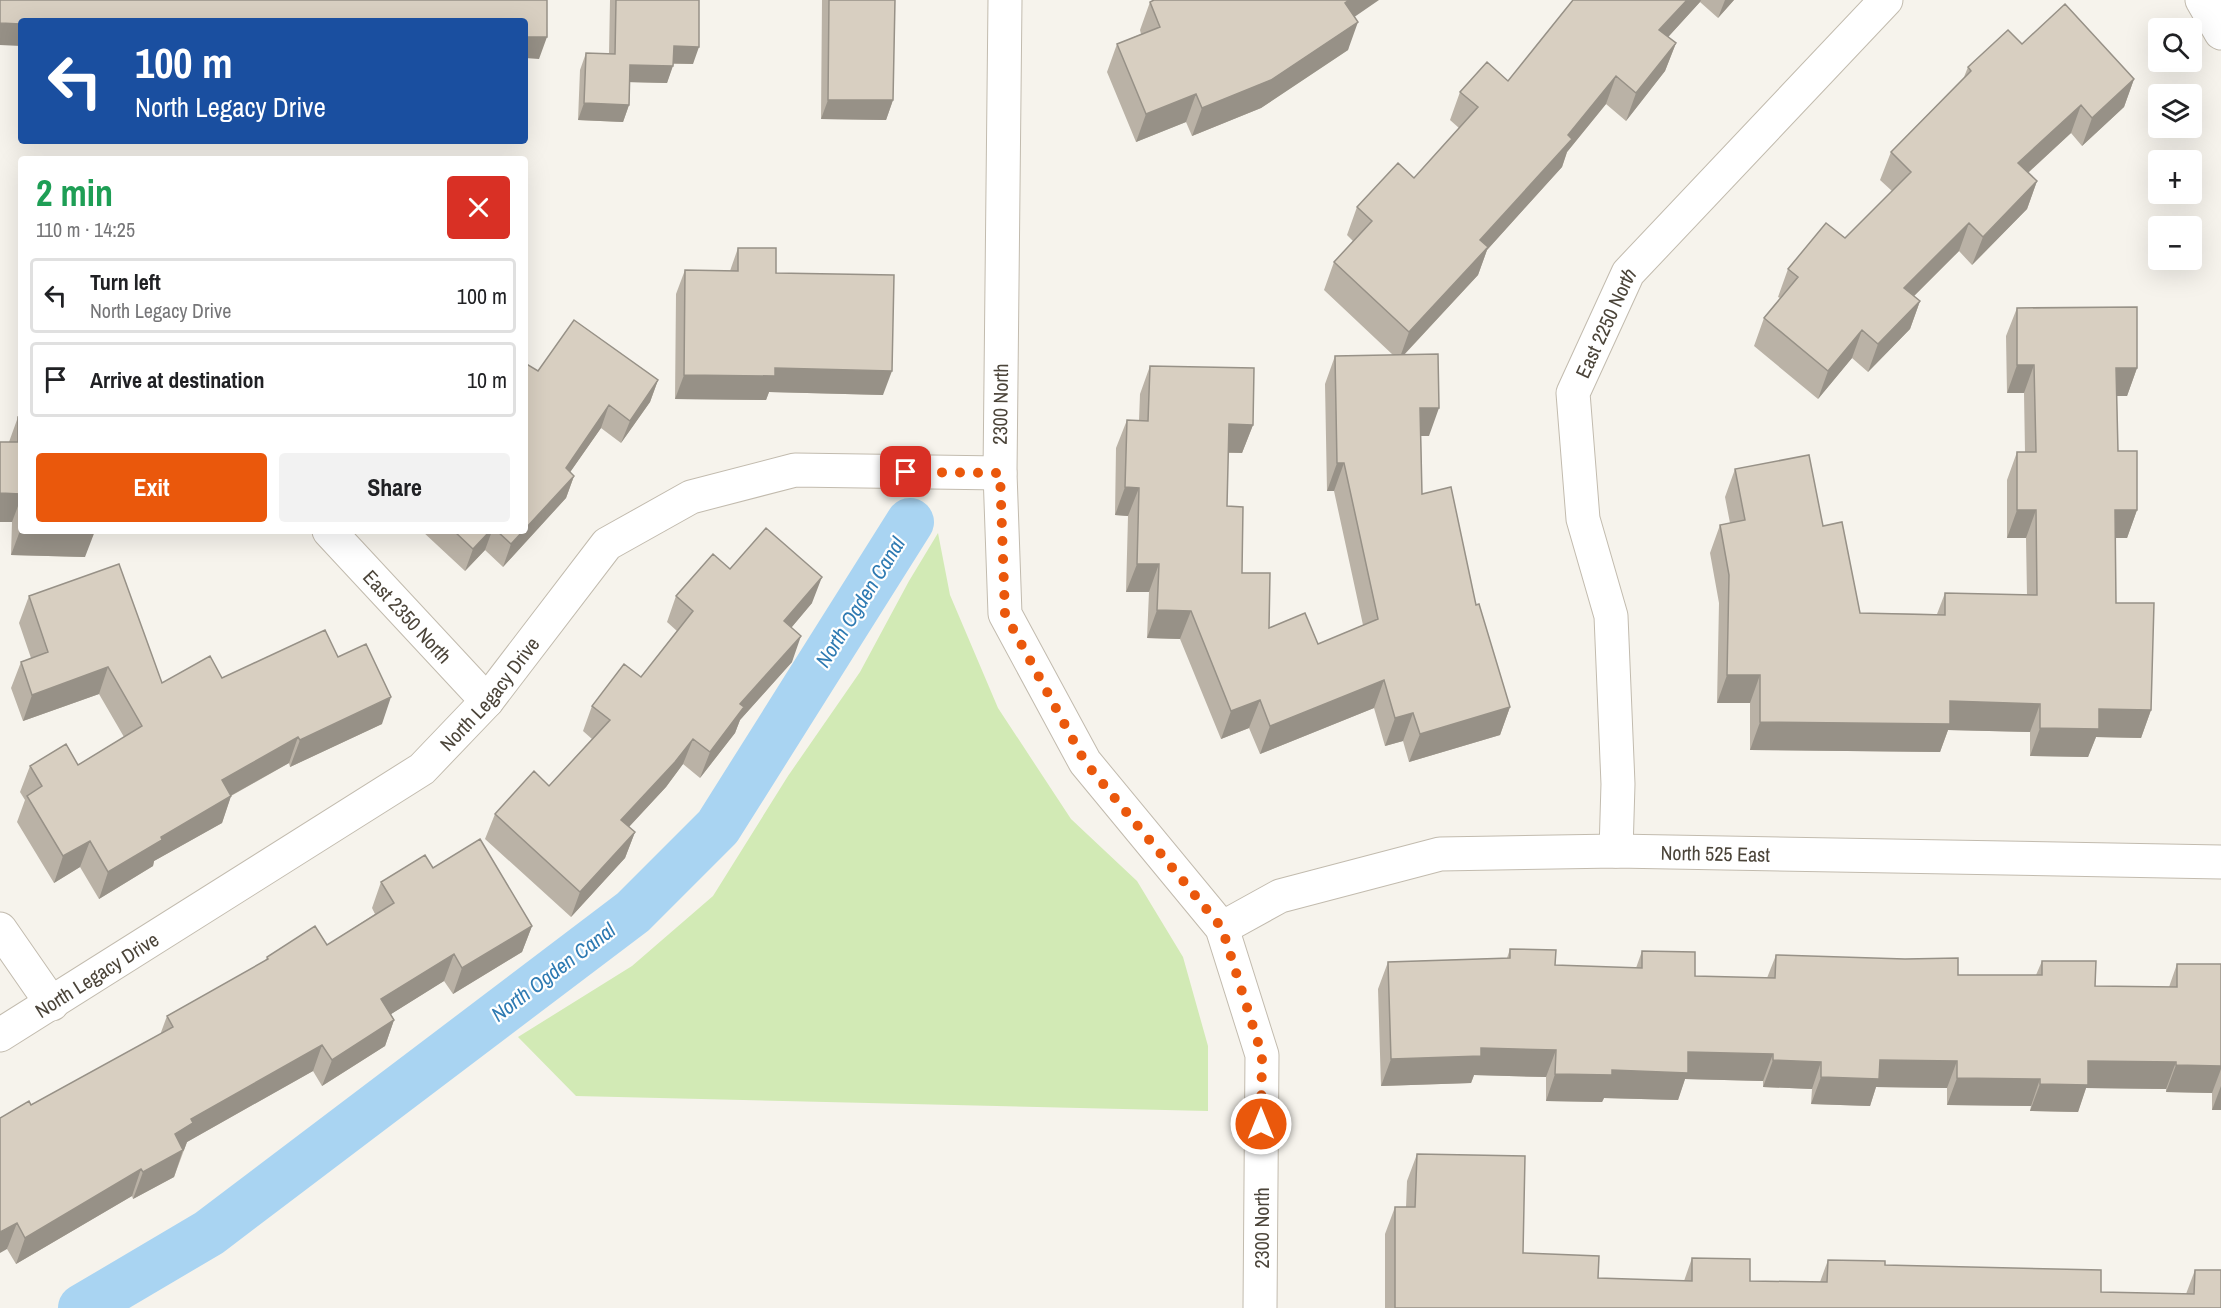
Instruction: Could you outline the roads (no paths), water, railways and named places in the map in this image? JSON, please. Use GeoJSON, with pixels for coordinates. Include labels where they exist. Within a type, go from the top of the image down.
{"type":"FeatureCollection","features":[{"type":"Feature","properties":{"kind":"street","name":"2300 North"},"geometry":{"type":"LineString","coordinates":[[1005,0],[1000,473],[1005,614],[1085,762],[1222,928],[1262,1055],[1260,1308]]}},
{"type":"Feature","properties":{"kind":"street","name":"East 2250 North"},"geometry":{"type":"LineString","coordinates":[[1616,851],[1618,784],[1611,616],[1583,519],[1573,393],[1628,273],[1886,0]]}},
{"type":"Feature","properties":{"kind":"street"},"geometry":{"type":"LineString","coordinates":[[2202,0],[2221,33]]}},
{"type":"Feature","properties":{"kind":"street","name":"North Legacy Drive"},"geometry":{"type":"LineString","coordinates":[[0,1035],[422,769],[487,701],[607,544],[691,497],[795,470],[1000,473]]}},
{"type":"Feature","properties":{"kind":"street","name":"East 2350 North"},"geometry":{"type":"LineString","coordinates":[[332,534],[487,701]]}},
{"type":"Feature","properties":{"kind":"street","name":"North 525 East"},"geometry":{"type":"LineString","coordinates":[[1222,928],[1280,896],[1440,854],[1616,851],[2221,862]]}},
{"type":"Feature","properties":{"kind":"street"},"geometry":{"type":"LineString","coordinates":[[0,929],[52,1004]]}},
{"type":"Feature","properties":{"kind":"waterway","name":"North Ogden Canal"},"geometry":{"type":"LineString","coordinates":[[82,1308],[209,1233],[633,912],[718,827],[910,522]]}}]}
